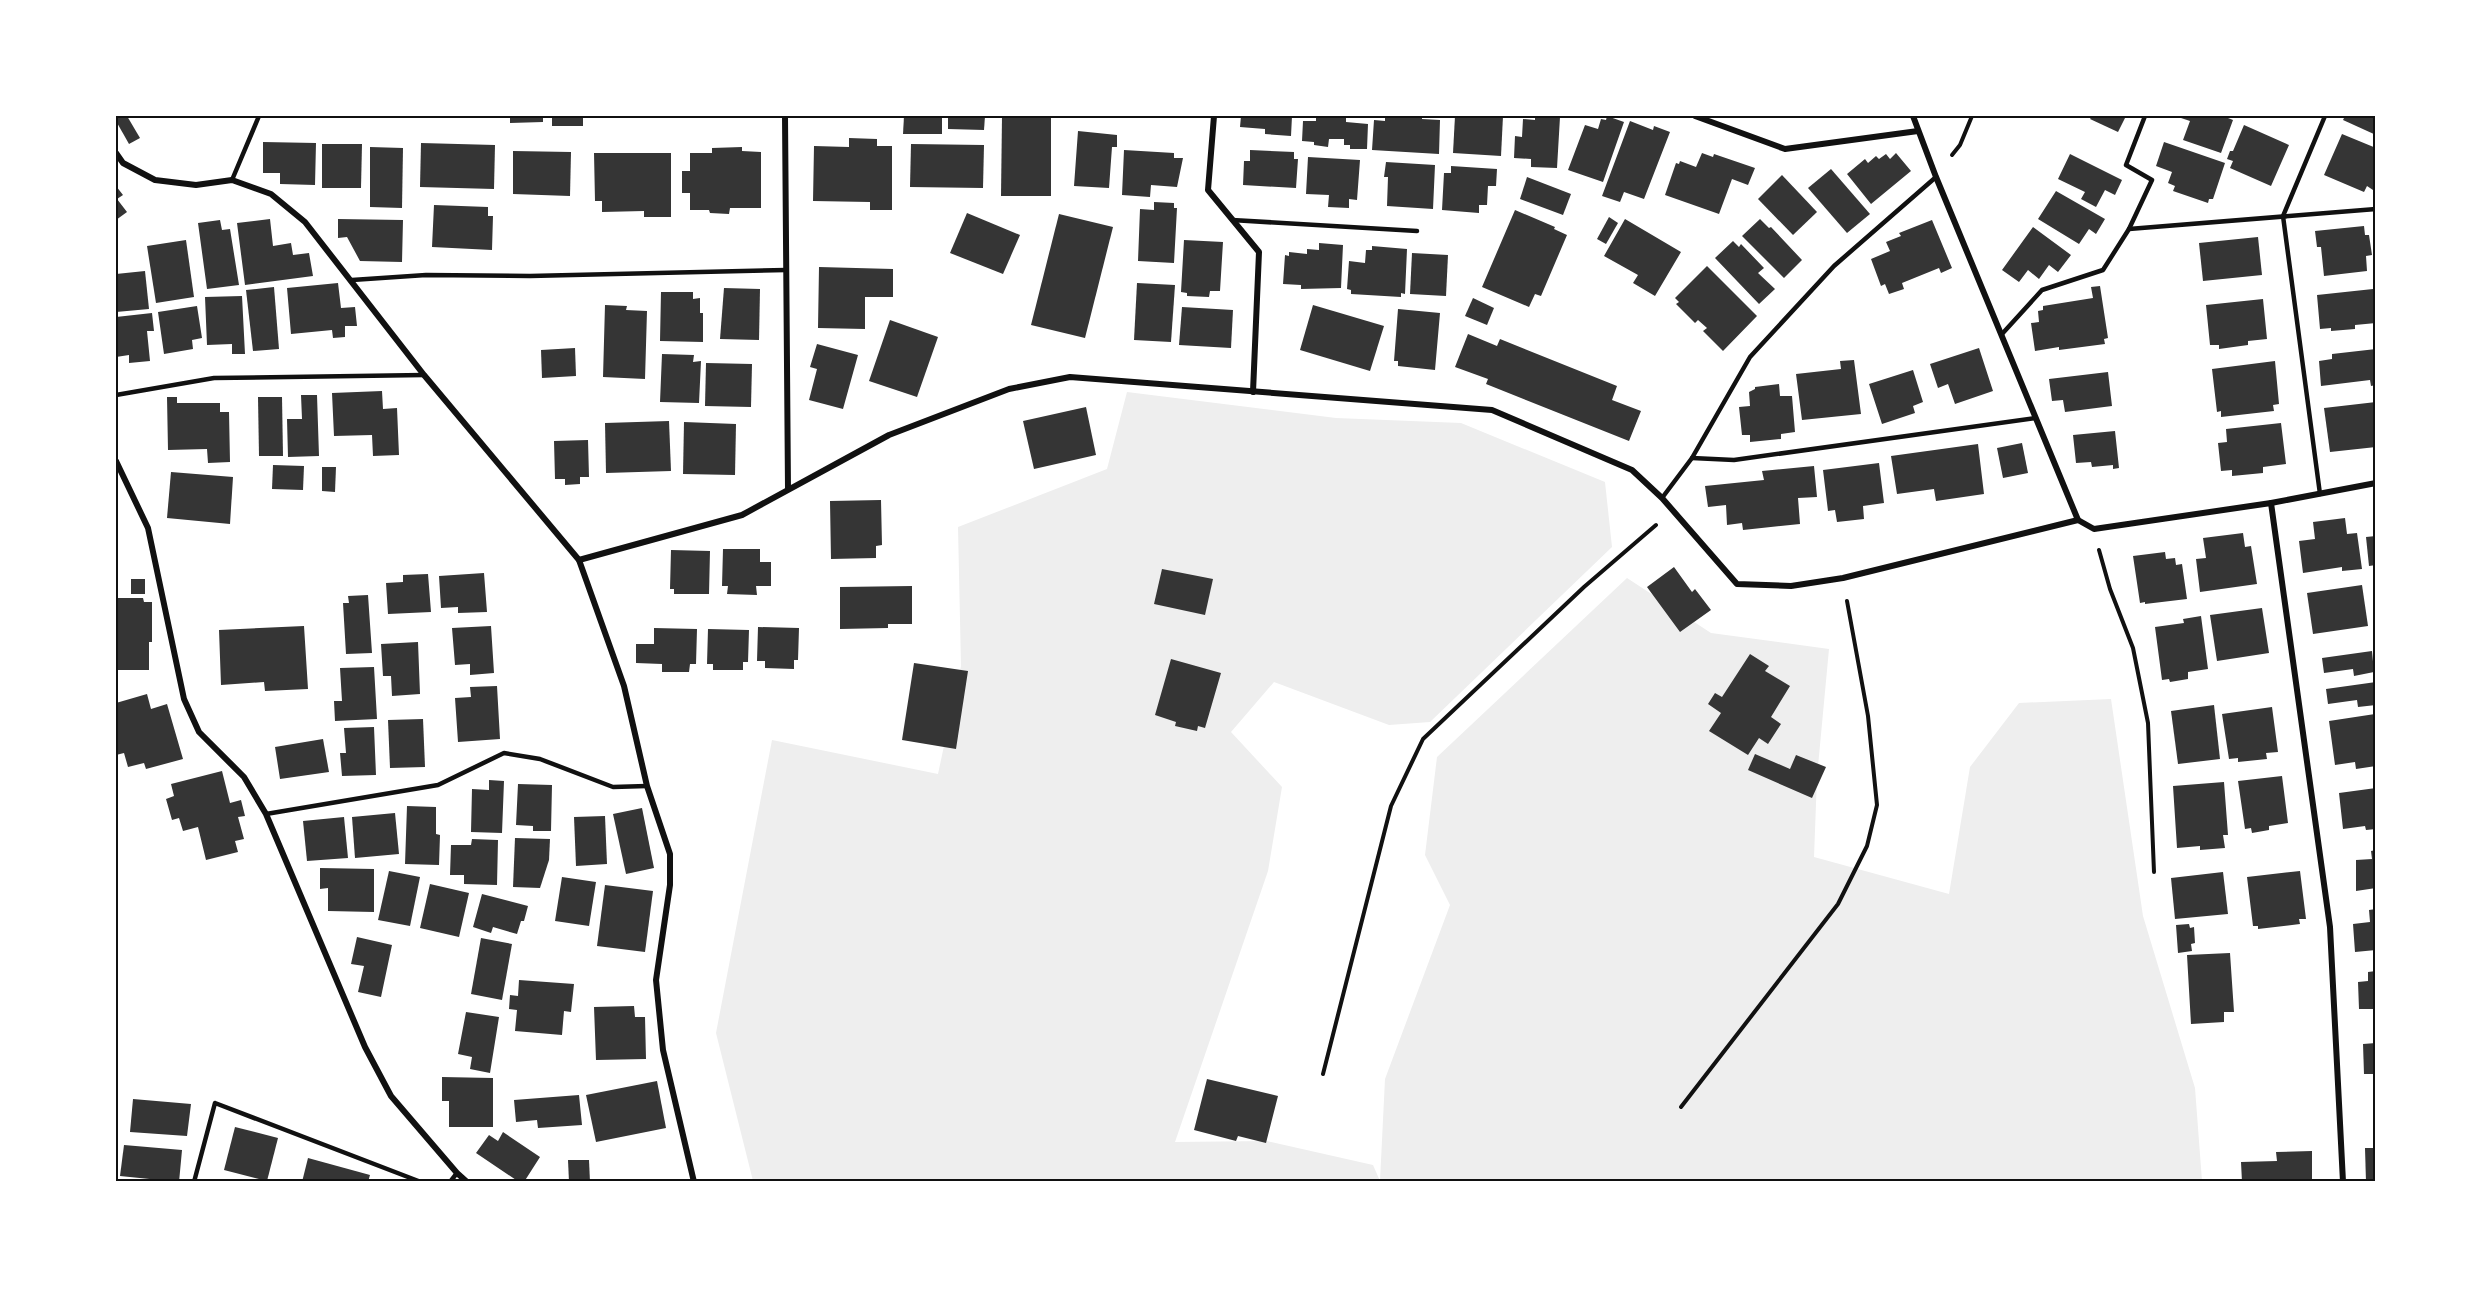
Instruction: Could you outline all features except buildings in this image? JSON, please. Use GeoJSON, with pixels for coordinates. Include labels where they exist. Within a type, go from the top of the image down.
{"type":"FeatureCollection","features":[{"type":"Feature","properties":{"kind":"street"},"geometry":{"type":"LineString","coordinates":[[785,116],[788,489]]}},
{"type":"Feature","properties":{"kind":"street"},"geometry":{"type":"LineString","coordinates":[[1215,116],[1208,190],[1259,252],[1253,392]]}},
{"type":"Feature","properties":{"kind":"street"},"geometry":{"type":"LineString","coordinates":[[1695,116],[1785,149],[1918,131]]}},
{"type":"Feature","properties":{"kind":"street"},"geometry":{"type":"LineString","coordinates":[[1913,116],[2078,520],[2094,529],[2271,503],[2376,483]]}},
{"type":"Feature","properties":{"kind":"street"},"geometry":{"type":"LineString","coordinates":[[116,153],[123,163],[155,180],[196,185],[232,180],[271,194],[305,222],[424,375],[579,560],[624,686],[646,786],[670,854],[670,885],[656,980],[663,1050],[694,1182]]}},
{"type":"Feature","properties":{"kind":"street"},"geometry":{"type":"LineString","coordinates":[[579,560],[742,515],[889,435],[1009,389],[1070,377],[1492,410],[1632,470],[1662,498],[1737,584],[1791,586],[1843,578],[2078,520]]}},
{"type":"Feature","properties":{"kind":"street"},"geometry":{"type":"LineString","coordinates":[[116,461],[148,528],[184,699],[199,732],[244,777],[266,814],[365,1047],[391,1096],[457,1173],[468,1182]]}},
{"type":"Feature","properties":{"kind":"street"},"geometry":{"type":"LineString","coordinates":[[2271,503],[2330,927],[2343,1182]]}},
{"type":"Feature","properties":{"kind":"lane"},"geometry":{"type":"LineString","coordinates":[[232,180],[259,116]]}},
{"type":"Feature","properties":{"kind":"lane"},"geometry":{"type":"LineString","coordinates":[[2002,334],[2042,290],[2103,270],[2129,229],[2152,180],[2126,165],[2145,116]]}},
{"type":"Feature","properties":{"kind":"lane"},"geometry":{"type":"LineString","coordinates":[[2320,494],[2283,216],[2325,116]]}},
{"type":"Feature","properties":{"kind":"lane"},"geometry":{"type":"LineString","coordinates":[[1662,498],[1692,458],[1750,357],[1834,266],[1936,177]]}},
{"type":"Feature","properties":{"kind":"lane"},"geometry":{"type":"LineString","coordinates":[[2129,229],[2376,209]]}},
{"type":"Feature","properties":{"kind":"lane"},"geometry":{"type":"LineString","coordinates":[[1232,220],[1417,231]]}},
{"type":"Feature","properties":{"kind":"lane"},"geometry":{"type":"LineString","coordinates":[[352,280],[426,275],[530,276],[786,270]]}},
{"type":"Feature","properties":{"kind":"lane"},"geometry":{"type":"LineString","coordinates":[[116,395],[214,378],[424,375]]}},
{"type":"Feature","properties":{"kind":"lane"},"geometry":{"type":"LineString","coordinates":[[1692,458],[1734,460],[2036,418]]}},
{"type":"Feature","properties":{"kind":"lane"},"geometry":{"type":"LineString","coordinates":[[266,814],[438,785],[504,753],[540,759],[613,787],[646,786]]}},
{"type":"Feature","properties":{"kind":"lane"},"geometry":{"type":"LineString","coordinates":[[194,1182],[215,1103],[421,1182]]}},
{"type":"Feature","properties":{"kind":"lane"},"geometry":{"type":"LineString","coordinates":[[450,1182],[457,1173]]}},
{"type":"Feature","properties":{"kind":"path"},"geometry":{"type":"LineString","coordinates":[[1936,177],[1959,145],[1972,116]]}},
{"type":"Feature","properties":{"kind":"path"},"geometry":{"type":"LineString","coordinates":[[1323,1074],[1391,806],[1423,739],[1584,586],[1673,511]]}},
{"type":"Feature","properties":{"kind":"path"},"geometry":{"type":"LineString","coordinates":[[2094,529],[2110,590],[2133,648],[2148,723],[2154,872]]}},
{"type":"Feature","properties":{"kind":"path"},"geometry":{"type":"LineString","coordinates":[[1682,1107],[1838,904],[1867,846],[1877,805],[1868,716],[1843,578]]}},
{"type":"Feature","properties":{"kind":"shaded area"},"geometry":{"type":"Polygon","coordinates":[[[1127,392],[1336,418],[1461,423],[1605,482],[1612,547],[1430,722],[1389,725],[1274,682],[1231,732],[1282,787],[1268,871],[1175,1142],[1267,1141],[1373,1165],[1380,1181],[753,1181],[716,1033],[772,740],[938,774],[961,666],[958,527],[1107,469],[1127,392]]]}},
{"type":"Feature","properties":{"kind":"shaded area"},"geometry":{"type":"Polygon","coordinates":[[[1627,578],[1711,633],[1829,649],[1817,777],[1814,857],[1949,894],[1970,767],[2019,703],[2111,699],[2143,916],[2195,1088],[2202,1181],[1380,1181],[1385,1079],[1450,905],[1425,855],[1437,757],[1627,578]]]}}]}
